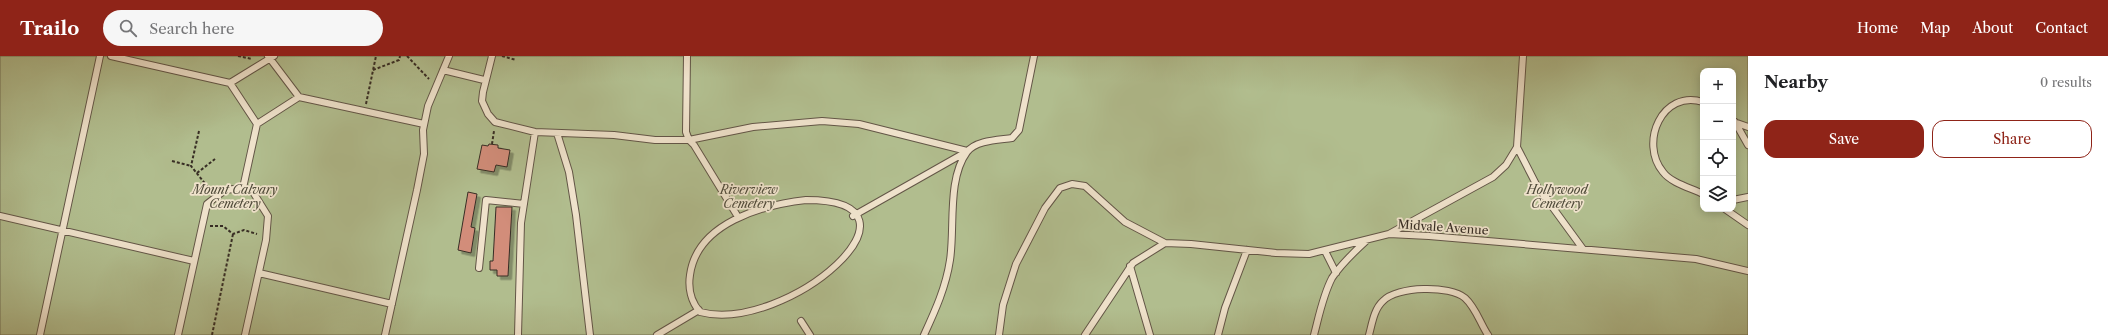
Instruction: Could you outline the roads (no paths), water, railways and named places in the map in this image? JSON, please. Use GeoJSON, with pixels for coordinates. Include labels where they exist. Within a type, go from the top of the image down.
{"type":"FeatureCollection","features":[{"type":"Feature","properties":{"kind":"lane"},"geometry":{"type":"LineString","coordinates":[[40,335],[100,56]]}},
{"type":"Feature","properties":{"kind":"lane"},"geometry":{"type":"LineString","coordinates":[[111,56],[230,83],[257,124]]}},
{"type":"Feature","properties":{"kind":"lane"},"geometry":{"type":"LineString","coordinates":[[386,335],[424,154],[424,124],[428,106],[449,56]]}},
{"type":"Feature","properties":{"kind":"lane"},"geometry":{"type":"LineString","coordinates":[[492,56],[484,80],[482,101],[488,114],[495,122],[535,132],[614,135],[654,140],[689,140],[753,127],[822,121],[858,124],[967,152]]}},
{"type":"Feature","properties":{"kind":"lane"},"geometry":{"type":"LineString","coordinates":[[687,56],[686,132],[689,140],[738,217]]}},
{"type":"Feature","properties":{"kind":"lane"},"geometry":{"type":"LineString","coordinates":[[853,216],[983,143],[1012,138],[1019,130],[1034,56]]}},
{"type":"Feature","properties":{"kind":"lane"},"geometry":{"type":"LineString","coordinates":[[1390,234],[1493,177],[1506,165],[1517,147],[1523,56]]}},
{"type":"Feature","properties":{"kind":"lane"},"geometry":{"type":"LineString","coordinates":[[230,83],[271,57],[298,97],[424,124]]}},
{"type":"Feature","properties":{"kind":"lane"},"geometry":{"type":"LineString","coordinates":[[443,70],[484,80]]}},
{"type":"Feature","properties":{"kind":"lane"},"geometry":{"type":"LineString","coordinates":[[243,188],[257,124],[298,97]]}},
{"type":"Feature","properties":{"kind":"lane"},"geometry":{"type":"LineString","coordinates":[[1700,102],[1688,100],[1669,107],[1657,123],[1654,130],[1652,146],[1656,161],[1666,175],[1700,192]]}},
{"type":"Feature","properties":{"kind":"lane"},"geometry":{"type":"LineString","coordinates":[[1736,122],[1748,127]]}},
{"type":"Feature","properties":{"kind":"lane"},"geometry":{"type":"LineString","coordinates":[[1736,124],[1748,145]]}},
{"type":"Feature","properties":{"kind":"lane"},"geometry":{"type":"LineString","coordinates":[[518,335],[520,245],[524,204],[535,132]]}},
{"type":"Feature","properties":{"kind":"lane"},"geometry":{"type":"LineString","coordinates":[[557,133],[569,172],[576,215],[590,335]]}},
{"type":"Feature","properties":{"kind":"lane"},"geometry":{"type":"LineString","coordinates":[[1517,147],[1536,186],[1584,249]]}},
{"type":"Feature","properties":{"kind":"lane"},"geometry":{"type":"LineString","coordinates":[[924,335],[946,282],[953,238],[954,195],[958,171],[967,152]]}},
{"type":"Feature","properties":{"kind":"lane"},"geometry":{"type":"LineString","coordinates":[[999,335],[1005,298],[1021,252],[1044,208],[1062,186],[1072,184],[1085,186],[1125,222],[1165,243]]}},
{"type":"Feature","properties":{"kind":"lane"},"geometry":{"type":"LineString","coordinates":[[178,335],[202,229],[202,221],[207,204],[225,190],[243,188],[253,192],[268,216],[266,240],[245,335]]}},
{"type":"Feature","properties":{"kind":"lane"},"geometry":{"type":"LineString","coordinates":[[1736,199],[1748,197]]}},
{"type":"Feature","properties":{"kind":"lane"},"geometry":{"type":"LineString","coordinates":[[479,268],[486,200],[524,204]]}},
{"type":"Feature","properties":{"kind":"lane"},"geometry":{"type":"LineString","coordinates":[[708,319],[693,302],[689,287],[690,272],[695,257],[711,237],[738,217],[760,209],[806,200],[836,204],[853,216],[856,221],[860,233],[858,250]]}},
{"type":"Feature","properties":{"kind":"lane"},"geometry":{"type":"LineString","coordinates":[[1729,212],[1748,225]]}},
{"type":"Feature","properties":{"kind":"lane"},"geometry":{"type":"LineString","coordinates":[[0,216],[194,261]]}},
{"type":"Feature","properties":{"kind":"lane","name":"Midvale Avenue"},"geometry":{"type":"LineString","coordinates":[[1165,243],[1191,244],[1282,254],[1309,254],[1390,234],[1696,259],[1748,270]]}},
{"type":"Feature","properties":{"kind":"lane"},"geometry":{"type":"LineString","coordinates":[[1314,335],[1326,292],[1336,273],[1366,240]]}},
{"type":"Feature","properties":{"kind":"lane"},"geometry":{"type":"LineString","coordinates":[[1085,335],[1130,266],[1136,260],[1165,243]]}},
{"type":"Feature","properties":{"kind":"lane"},"geometry":{"type":"LineString","coordinates":[[1218,335],[1230,295],[1247,250]]}},
{"type":"Feature","properties":{"kind":"lane"},"geometry":{"type":"LineString","coordinates":[[1324,251],[1336,273]]}},
{"type":"Feature","properties":{"kind":"lane"},"geometry":{"type":"LineString","coordinates":[[1130,266],[1150,335]]}},
{"type":"Feature","properties":{"kind":"lane"},"geometry":{"type":"LineString","coordinates":[[259,273],[392,304]]}},
{"type":"Feature","properties":{"kind":"lane"},"geometry":{"type":"LineString","coordinates":[[1369,335],[1375,314],[1382,302],[1392,294],[1414,289],[1460,295],[1473,307],[1485,334]]}},
{"type":"Feature","properties":{"kind":"lane"},"geometry":{"type":"LineString","coordinates":[[657,335],[699,310]]}},
{"type":"Feature","properties":{"kind":"lane"},"geometry":{"type":"LineString","coordinates":[[807,317],[799,323],[810,335]]}},
{"type":"Feature","properties":{"kind":"park label","name":"Mount Calvary Cemetery"},"geometry":{"type":"Point","coordinates":[235,196]}},
{"type":"Feature","properties":{"kind":"park label","name":"Riverview Cemetery"},"geometry":{"type":"Point","coordinates":[749,196]}},
{"type":"Feature","properties":{"kind":"park label","name":"Hollywood Cemetery"},"geometry":{"type":"Point","coordinates":[1557,196]}}]}
